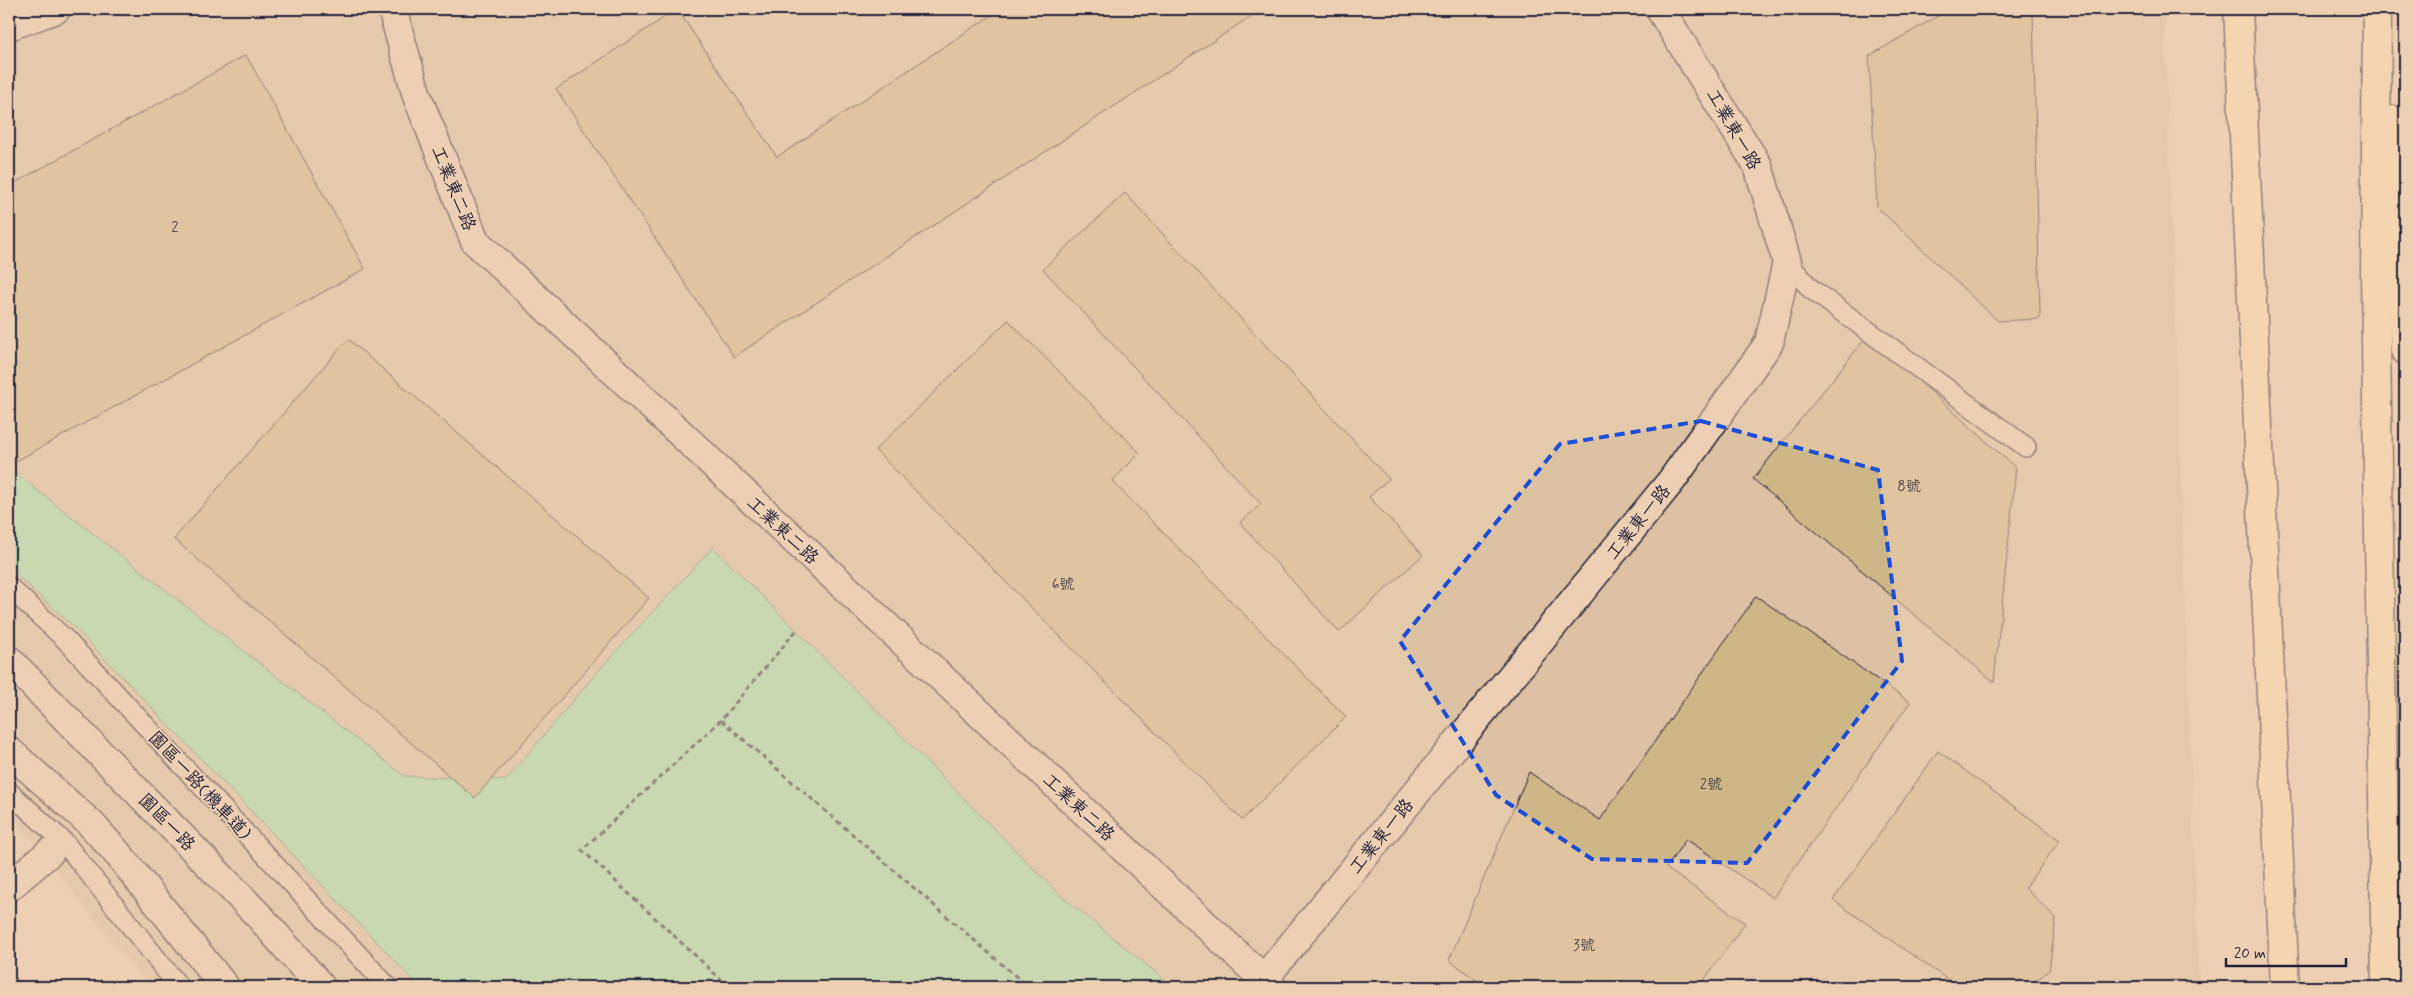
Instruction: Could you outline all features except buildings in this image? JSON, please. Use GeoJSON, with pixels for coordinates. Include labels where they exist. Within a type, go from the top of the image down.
{"type":"FeatureCollection","features":[{"type":"Feature","properties":{"kind":"highway"},"geometry":{"type":"LineString","coordinates":[[2238,9],[2285,987]]}},
{"type":"Feature","properties":{"kind":"highway"},"geometry":{"type":"LineString","coordinates":[[2377,9],[2375,276],[2386,987]]}},
{"type":"Feature","properties":{"kind":"highway"},"geometry":{"type":"LineString","coordinates":[[2388,9],[2405,350]]}},
{"type":"Feature","properties":{"kind":"street"},"geometry":{"type":"LineString","coordinates":[[9,26],[56,9]]}},
{"type":"Feature","properties":{"kind":"street","name":"工業東二路"},"geometry":{"type":"LineString","coordinates":[[392,9],[417,96],[475,241],[1268,984]]}},
{"type":"Feature","properties":{"kind":"street","name":"工業東一路"},"geometry":{"type":"LineString","coordinates":[[1268,984],[1672,480],[1769,343],[1787,262],[1758,166],[1660,9]]}},
{"type":"Feature","properties":{"kind":"street","name":"園區一路"},"geometry":{"type":"LineString","coordinates":[[9,660],[260,916],[321,987]]}},
{"type":"Feature","properties":{"kind":"street"},"geometry":{"type":"LineString","coordinates":[[9,751],[90,824],[118,854],[224,987]]}},
{"type":"Feature","properties":{"kind":"street"},"geometry":{"type":"LineString","coordinates":[[9,888],[50,852]]}},
{"type":"Feature","properties":{"kind":"lane"},"geometry":{"type":"LineString","coordinates":[[1787,262],[1811,289],[2026,447]]}},
{"type":"Feature","properties":{"kind":"lane","name":"園區一路(機車道)"},"geometry":{"type":"LineString","coordinates":[[9,587],[66,640],[388,987]]}},
{"type":"Feature","properties":{"kind":"lane"},"geometry":{"type":"LineString","coordinates":[[9,792],[64,842],[179,987]]}},
{"type":"Feature","properties":{"kind":"path"},"geometry":{"type":"LineString","coordinates":[[729,987],[582,850],[721,720],[796,631]]}},
{"type":"Feature","properties":{"kind":"path"},"geometry":{"type":"LineString","coordinates":[[721,720],[1028,987]]}},
{"type":"Feature","properties":{"kind":"highlighted area"},"geometry":{"type":"Polygon","coordinates":[[[1701,421],[1878,470],[1902,661],[1747,863],[1592,859],[1496,795],[1400,641],[1560,444],[1701,421]]]}},
{"type":"Feature","properties":{"kind":"shaded area"},"geometry":{"type":"Polygon","coordinates":[[[9,9],[2164,9],[2199,987],[150,987],[9,814],[9,9]]]}},
{"type":"Feature","properties":{"kind":"green space"},"geometry":{"type":"Polygon","coordinates":[[[9,468],[404,776],[506,780],[598,671],[713,547],[1060,895],[1174,987],[420,987],[77,630],[9,568],[9,468]]]}}]}
